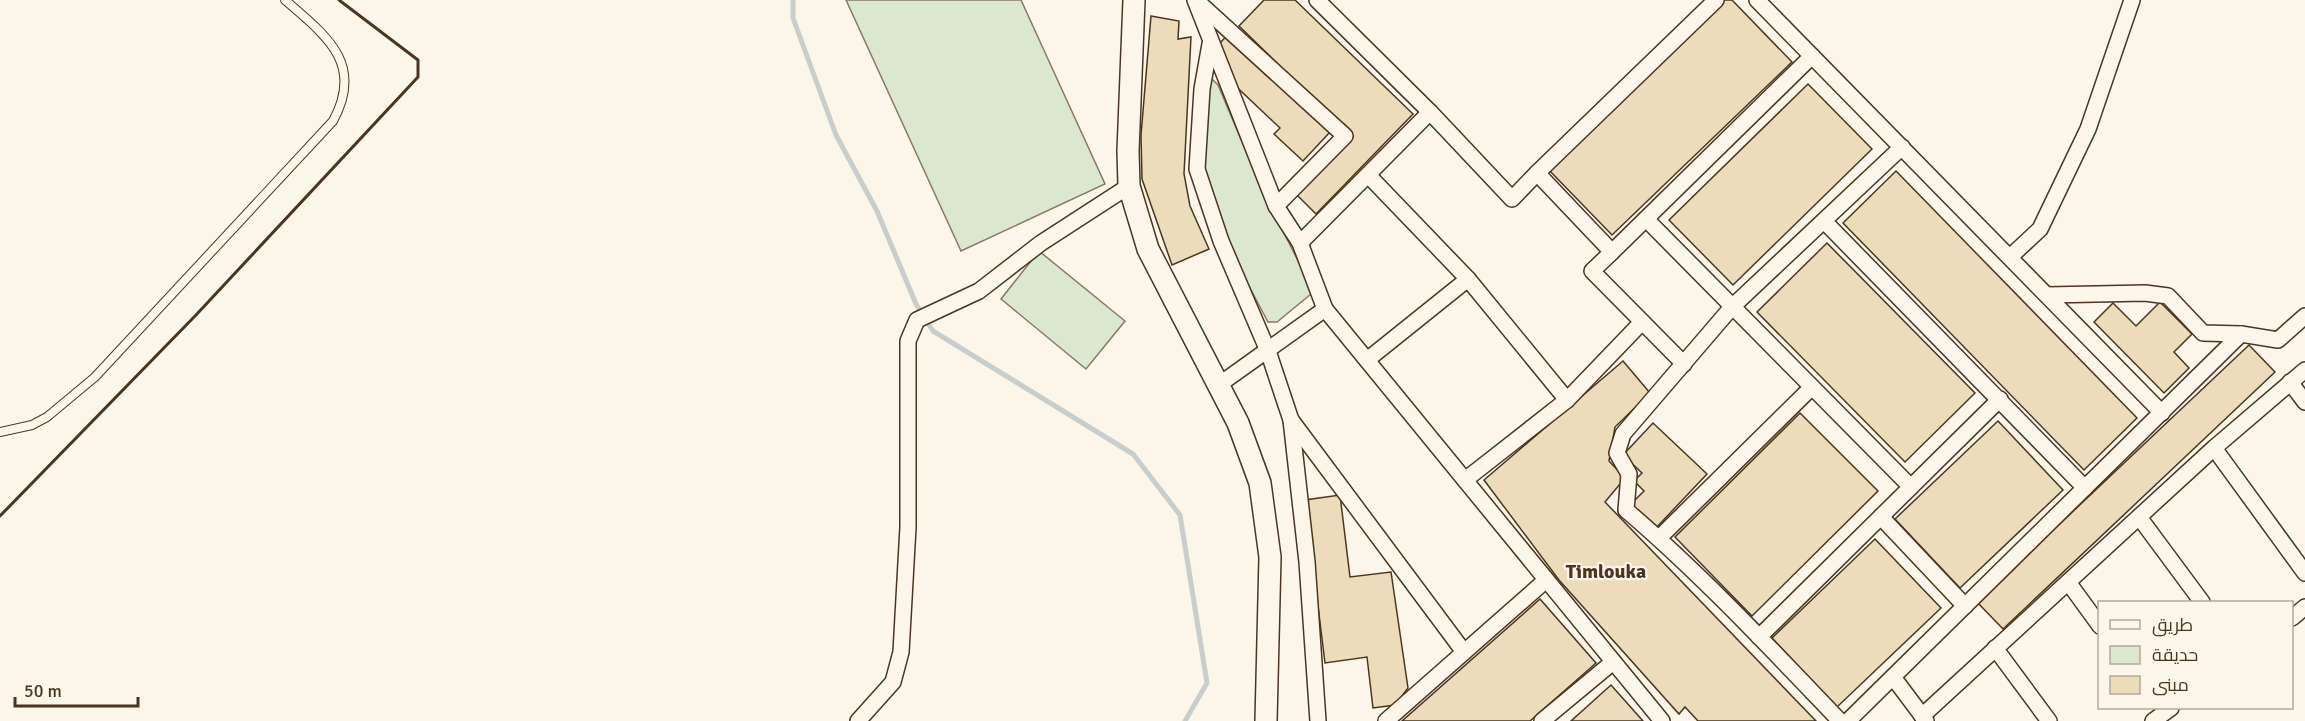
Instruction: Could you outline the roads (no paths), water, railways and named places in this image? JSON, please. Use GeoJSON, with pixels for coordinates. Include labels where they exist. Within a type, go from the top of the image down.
{"type":"FeatureCollection","features":[{"type":"Feature","properties":{"kind":"street"},"geometry":{"type":"LineString","coordinates":[[1134,0],[1128,152],[1129,186],[1137,218],[1155,263],[1220,384],[1250,453],[1264,503],[1270,557],[1266,721]]}},
{"type":"Feature","properties":{"kind":"street"},"geometry":{"type":"LineString","coordinates":[[1195,0],[1276,206],[1300,243],[1325,309],[1662,721]]}},
{"type":"Feature","properties":{"kind":"street"},"geometry":{"type":"LineString","coordinates":[[1195,0],[1345,136],[1276,206]]}},
{"type":"Feature","properties":{"kind":"street"},"geometry":{"type":"LineString","coordinates":[[1317,0],[1430,112],[1512,199],[1716,0]]}},
{"type":"Feature","properties":{"kind":"street"},"geometry":{"type":"LineString","coordinates":[[1757,0],[2162,412]]}},
{"type":"Feature","properties":{"kind":"street"},"geometry":{"type":"LineString","coordinates":[[2010,257],[2040,229],[2088,129],[2132,0]]}},
{"type":"Feature","properties":{"kind":"street"},"geometry":{"type":"LineString","coordinates":[[1210,41],[1202,89],[1197,169],[1221,240],[1268,351],[1291,420],[1308,562],[1318,721]]}},
{"type":"Feature","properties":{"kind":"street"},"geometry":{"type":"LineString","coordinates":[[1684,364],[1592,271],[1812,56]]}},
{"type":"Feature","properties":{"kind":"street"},"geometry":{"type":"LineString","coordinates":[[1300,243],[1430,112]]}},
{"type":"Feature","properties":{"kind":"street"},"geometry":{"type":"LineString","coordinates":[[1840,721],[1659,538],[1626,510],[1629,474],[1617,453],[1623,434],[1732,307],[1902,147]]}},
{"type":"Feature","properties":{"kind":"street"},"geometry":{"type":"LineString","coordinates":[[1537,173],[1612,252]]}},
{"type":"Feature","properties":{"kind":"street"},"geometry":{"type":"LineString","coordinates":[[1369,176],[1468,279],[1567,400]]}},
{"type":"Feature","properties":{"kind":"street"},"geometry":{"type":"LineString","coordinates":[[858,721],[893,682],[901,652],[908,527],[908,341],[912,328],[917,320],[979,291],[1041,243],[1129,186]]}},
{"type":"Feature","properties":{"kind":"street"},"geometry":{"type":"LineString","coordinates":[[1646,219],[1911,488]]}},
{"type":"Feature","properties":{"kind":"street"},"geometry":{"type":"LineString","coordinates":[[1824,220],[2085,488]]}},
{"type":"Feature","properties":{"kind":"street"},"geometry":{"type":"LineString","coordinates":[[1367,360],[1468,279]]}},
{"type":"Feature","properties":{"kind":"street"},"geometry":{"type":"LineString","coordinates":[[2047,296],[2145,293],[2168,296],[2203,333],[2241,334],[2278,340],[2305,316]]}},
{"type":"Feature","properties":{"kind":"street"},"geometry":{"type":"LineString","coordinates":[[1220,384],[1325,309]]}},
{"type":"Feature","properties":{"kind":"street"},"geometry":{"type":"LineString","coordinates":[[1465,480],[1567,400],[1642,322]]}},
{"type":"Feature","properties":{"kind":"street"},"geometry":{"type":"LineString","coordinates":[[1848,721],[2241,334]]}},
{"type":"Feature","properties":{"kind":"street"},"geometry":{"type":"LineString","coordinates":[[1893,677],[1924,718],[1995,648],[2214,448],[2305,370]]}},
{"type":"Feature","properties":{"kind":"street"},"geometry":{"type":"LineString","coordinates":[[2290,382],[2305,402]]}},
{"type":"Feature","properties":{"kind":"street"},"geometry":{"type":"LineString","coordinates":[[1659,538],[1812,387]]}},
{"type":"Feature","properties":{"kind":"street"},"geometry":{"type":"LineString","coordinates":[[1759,637],[2000,399]]}},
{"type":"Feature","properties":{"kind":"street"},"geometry":{"type":"LineString","coordinates":[[1291,420],[1464,651]]}},
{"type":"Feature","properties":{"kind":"street"},"geometry":{"type":"LineString","coordinates":[[2214,448],[2305,573]]}},
{"type":"Feature","properties":{"kind":"street"},"geometry":{"type":"LineString","coordinates":[[1881,517],[1965,606]]}},
{"type":"Feature","properties":{"kind":"street"},"geometry":{"type":"LineString","coordinates":[[2139,517],[2201,601]]}},
{"type":"Feature","properties":{"kind":"street"},"geometry":{"type":"LineString","coordinates":[[1386,721],[1546,580]]}},
{"type":"Feature","properties":{"kind":"street"},"geometry":{"type":"LineString","coordinates":[[2068,582],[2098,623]]}},
{"type":"Feature","properties":{"kind":"street"},"geometry":{"type":"LineString","coordinates":[[2293,617],[2305,607]]}},
{"type":"Feature","properties":{"kind":"street"},"geometry":{"type":"LineString","coordinates":[[1995,648],[2049,721]]}},
{"type":"Feature","properties":{"kind":"street"},"geometry":{"type":"LineString","coordinates":[[1542,721],[1613,662]]}},
{"type":"Feature","properties":{"kind":"lane"},"geometry":{"type":"LineString","coordinates":[[0,432],[32,425],[47,417],[95,377],[333,121],[344,96],[344,69],[339,56],[324,34],[285,0]]}},
{"type":"Feature","properties":{"kind":"waterway"},"geometry":{"type":"LineString","coordinates":[[793,0],[793,18],[836,135],[877,211],[916,304],[933,331],[1133,454],[1180,515],[1207,683],[1185,721]]}},
{"type":"Feature","properties":{"kind":"district","name":"Timlouka"},"geometry":{"type":"Point","coordinates":[1606,571]}}]}
